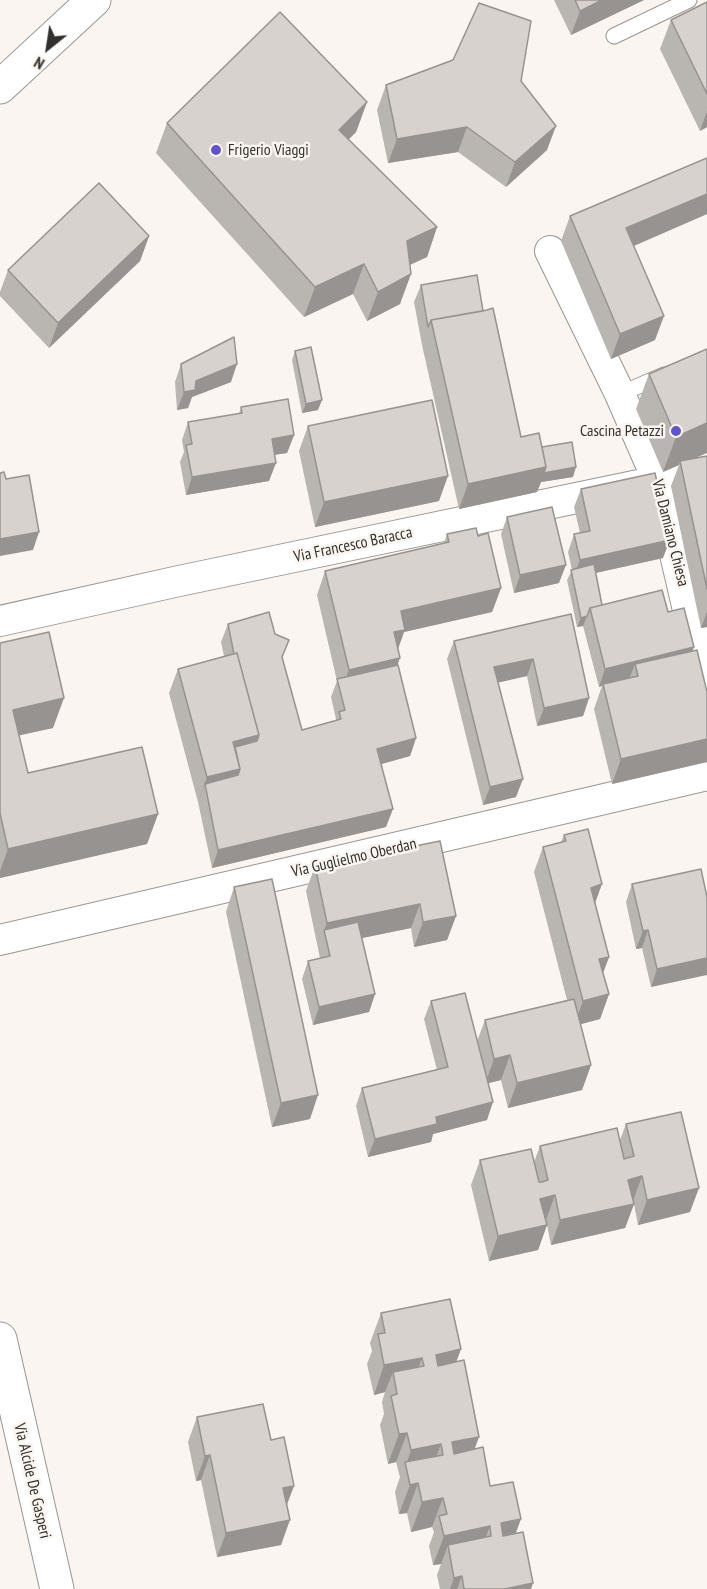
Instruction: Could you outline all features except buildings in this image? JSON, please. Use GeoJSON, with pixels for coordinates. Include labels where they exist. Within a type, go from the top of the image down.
{"type":"FeatureCollection","features":[{"type":"Feature","properties":{"kind":"street"},"geometry":{"type":"LineString","coordinates":[[0,87],[94,0]]}},
{"type":"Feature","properties":{"kind":"street","name":"Via Damiano Chiesa"},"geometry":{"type":"LineString","coordinates":[[550,252],[620,394],[658,481],[707,692]]}},
{"type":"Feature","properties":{"kind":"street","name":"Via Francesco Baracca"},"geometry":{"type":"LineString","coordinates":[[0,621],[178,581],[707,472]]}},
{"type":"Feature","properties":{"kind":"street","name":"Via Guglielmo Oberdan"},"geometry":{"type":"LineString","coordinates":[[0,940],[707,776]]}},
{"type":"Feature","properties":{"kind":"street","name":"Via Alcide De Gasperi"},"geometry":{"type":"LineString","coordinates":[[0,1339],[7,1406],[57,1589]]}},
{"type":"Feature","properties":{"kind":"lane"},"geometry":{"type":"LineString","coordinates":[[614,36],[689,0]]}},
{"type":"Feature","properties":{"kind":"lane"},"geometry":{"type":"LineString","coordinates":[[620,394],[674,371]]}},
{"type":"Feature","properties":{"kind":"place","name":"Frigerio Viaggi"},"geometry":{"type":"Point","coordinates":[216,150]}},
{"type":"Feature","properties":{"kind":"place","name":"Cascina Petazzi"},"geometry":{"type":"Point","coordinates":[676,431]}}]}
